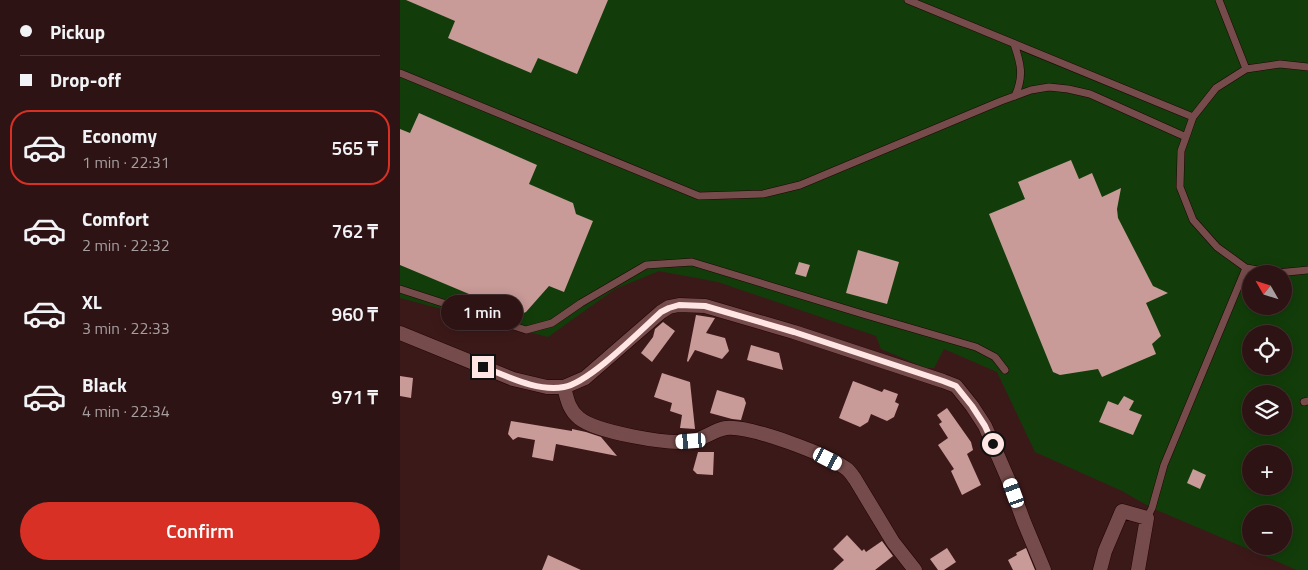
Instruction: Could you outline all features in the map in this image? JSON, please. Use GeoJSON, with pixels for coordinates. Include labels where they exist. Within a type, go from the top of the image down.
{"type":"FeatureCollection","features":[{"type":"Feature","properties":{"kind":"street"},"geometry":{"type":"LineString","coordinates":[[400,333],[520,381],[548,387],[564,387],[585,378],[661,312],[669,308],[689,305],[705,306],[746,317],[943,381],[956,386],[985,426],[1044,570]]}},
{"type":"Feature","properties":{"kind":"street"},"geometry":{"type":"LineString","coordinates":[[564,387],[568,404],[580,418],[610,431],[666,442],[681,442],[704,438],[725,428],[745,430],[795,446],[841,466],[849,471],[855,479],[893,542],[915,570]]}},
{"type":"Feature","properties":{"kind":"street"},"geometry":{"type":"LineString","coordinates":[[1100,570],[1105,551],[1122,511],[1147,518],[1138,570]]}},
{"type":"Feature","properties":{"kind":"lane"},"geometry":{"type":"LineString","coordinates":[[908,0],[1193,117]]}},
{"type":"Feature","properties":{"kind":"lane"},"geometry":{"type":"LineString","coordinates":[[1219,0],[1246,69]]}},
{"type":"Feature","properties":{"kind":"lane"},"geometry":{"type":"LineString","coordinates":[[1014,44],[1021,70],[1020,84],[1015,96]]}},
{"type":"Feature","properties":{"kind":"lane"},"geometry":{"type":"LineString","coordinates":[[1242,265],[1217,247],[1193,220],[1180,187],[1181,151],[1193,117],[1216,88],[1246,69],[1280,64],[1308,67]]}},
{"type":"Feature","properties":{"kind":"lane"},"geometry":{"type":"LineString","coordinates":[[400,73],[699,196],[763,194],[800,185],[1015,96],[1031,90],[1049,87],[1090,94],[1186,138]]}},
{"type":"Feature","properties":{"kind":"lane"},"geometry":{"type":"LineString","coordinates":[[400,289],[526,330],[552,323],[581,303],[646,265],[692,262],[976,347],[995,357],[1005,370]]}},
{"type":"Feature","properties":{"kind":"lane"},"geometry":{"type":"LineString","coordinates":[[1292,272],[1308,270]]}},
{"type":"Feature","properties":{"kind":"lane"},"geometry":{"type":"LineString","coordinates":[[1147,518],[1152,508],[1164,464],[1242,278]]}},
{"type":"Feature","properties":{"kind":"green space"},"geometry":{"type":"Polygon","coordinates":[[[400,0],[1308,0],[1308,570],[1297,570],[1262,555],[1292,555],[1292,505],[1242,505],[1242,546],[1152,508],[1122,491],[1035,452],[997,372],[944,349],[934,368],[926,368],[881,349],[876,336],[718,282],[659,271],[615,289],[548,337],[400,298],[400,0]]]}},
{"type":"Feature","properties":{"kind":"building"},"geometry":{"type":"Polygon","coordinates":[[[406,0],[608,0],[577,74],[538,58],[531,73],[448,38],[455,21],[406,0]]]}},
{"type":"Feature","properties":{"kind":"building"},"geometry":{"type":"Polygon","coordinates":[[[419,113],[537,165],[529,184],[573,203],[576,214],[593,221],[564,292],[549,286],[526,312],[519,315],[400,265],[400,129],[410,133],[419,113]]]}},
{"type":"Feature","properties":{"kind":"building"},"geometry":{"type":"Polygon","coordinates":[[[1071,160],[1079,179],[1092,173],[1102,197],[1121,188],[1117,209],[1118,218],[1153,286],[1168,293],[1146,303],[1161,336],[1152,344],[1156,354],[1102,377],[1098,369],[1060,375],[1053,372],[989,214],[1025,199],[1018,182],[1071,160]]]}},
{"type":"Feature","properties":{"kind":"building"},"geometry":{"type":"Polygon","coordinates":[[[858,250],[899,262],[887,304],[846,293],[858,250]]]}},
{"type":"Feature","properties":{"kind":"building"},"geometry":{"type":"Polygon","coordinates":[[[799,262],[810,265],[806,277],[795,274],[799,262]]]}},
{"type":"Feature","properties":{"kind":"building"},"geometry":{"type":"Polygon","coordinates":[[[696,315],[715,318],[706,333],[725,338],[729,351],[722,359],[695,350],[687,361],[696,315]]]}},
{"type":"Feature","properties":{"kind":"building"},"geometry":{"type":"Polygon","coordinates":[[[663,322],[675,331],[652,362],[641,353],[653,337],[655,329],[663,322]]]}},
{"type":"Feature","properties":{"kind":"building"},"geometry":{"type":"Polygon","coordinates":[[[751,345],[779,353],[783,370],[747,360],[751,345]]]}},
{"type":"Feature","properties":{"kind":"building"},"geometry":{"type":"Polygon","coordinates":[[[662,373],[690,382],[695,429],[680,428],[682,415],[670,411],[672,403],[654,397],[662,373]]]}},
{"type":"Feature","properties":{"kind":"building"},"geometry":{"type":"Polygon","coordinates":[[[400,376],[413,378],[411,398],[400,396],[400,376]]]}},
{"type":"Feature","properties":{"kind":"building"},"geometry":{"type":"Polygon","coordinates":[[[853,381],[882,392],[884,389],[898,394],[895,402],[899,404],[894,417],[887,421],[871,414],[868,422],[860,427],[839,418],[853,381]]]}},
{"type":"Feature","properties":{"kind":"building"},"geometry":{"type":"Polygon","coordinates":[[[717,390],[744,398],[746,403],[741,420],[710,413],[717,390]]]}},
{"type":"Feature","properties":{"kind":"building"},"geometry":{"type":"Polygon","coordinates":[[[1124,396],[1134,401],[1129,410],[1142,415],[1133,435],[1099,422],[1108,401],[1118,405],[1124,396]]]}},
{"type":"Feature","properties":{"kind":"building"},"geometry":{"type":"Polygon","coordinates":[[[947,408],[971,442],[973,450],[967,454],[981,485],[962,495],[951,471],[954,469],[938,445],[948,438],[939,424],[942,422],[937,415],[947,408]]]}},
{"type":"Feature","properties":{"kind":"building"},"geometry":{"type":"Polygon","coordinates":[[[511,421],[586,432],[601,437],[617,456],[556,444],[553,461],[532,457],[535,440],[518,437],[513,440],[508,434],[511,421]]]}},
{"type":"Feature","properties":{"kind":"building"},"geometry":{"type":"Polygon","coordinates":[[[698,452],[714,452],[713,475],[697,474],[693,470],[698,452]]]}},
{"type":"Feature","properties":{"kind":"building"},"geometry":{"type":"Polygon","coordinates":[[[1193,469],[1206,475],[1200,489],[1187,483],[1193,469]]]}},
{"type":"Feature","properties":{"kind":"building"},"geometry":{"type":"Polygon","coordinates":[[[847,535],[862,551],[864,549],[866,552],[882,541],[893,556],[875,570],[833,570],[844,560],[833,549],[847,535]]]}},
{"type":"Feature","properties":{"kind":"building"},"geometry":{"type":"Polygon","coordinates":[[[947,548],[956,562],[944,570],[938,570],[930,559],[947,548]]]}},
{"type":"Feature","properties":{"kind":"building"},"geometry":{"type":"Polygon","coordinates":[[[1026,548],[1035,570],[1013,570],[1008,560],[1026,548]]]}},
{"type":"Feature","properties":{"kind":"building"},"geometry":{"type":"Polygon","coordinates":[[[548,555],[581,570],[542,570],[548,555]]]}},
{"type":"Feature","properties":{"kind":"route"},"geometry":{"type":"LineString","coordinates":[[483,367],[527,384],[564,387],[575,384],[604,363],[661,312],[679,305],[705,306],[794,332],[956,386],[985,426],[993,444]]}}]}
